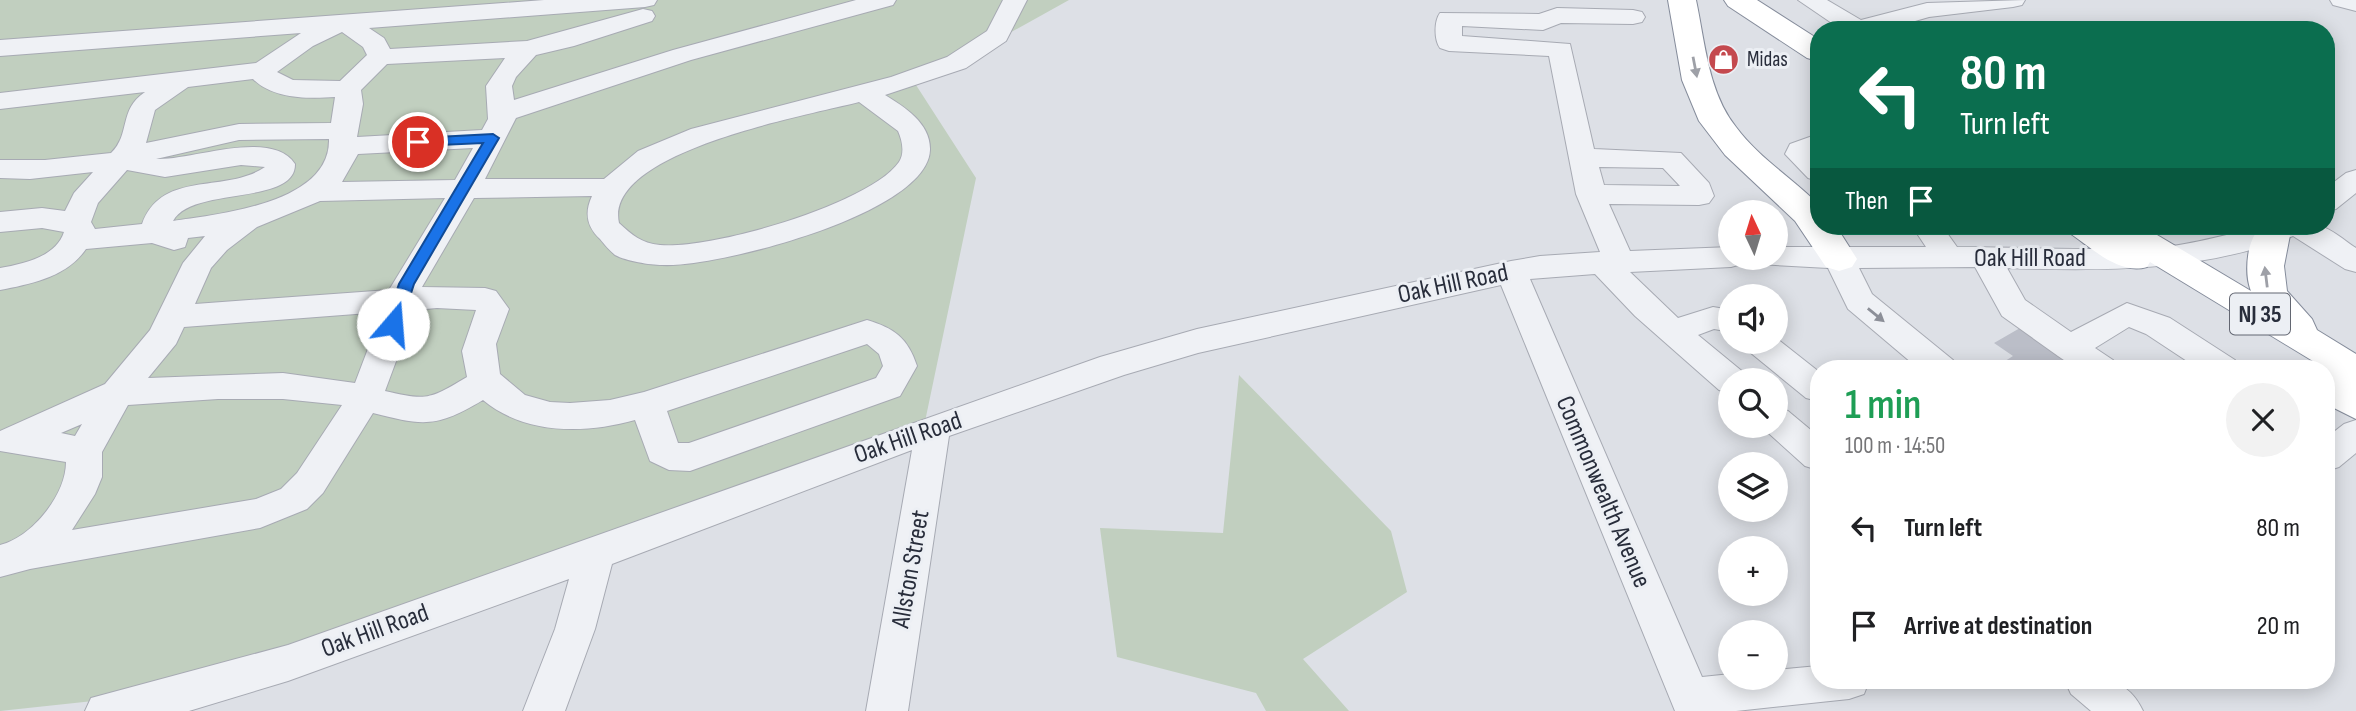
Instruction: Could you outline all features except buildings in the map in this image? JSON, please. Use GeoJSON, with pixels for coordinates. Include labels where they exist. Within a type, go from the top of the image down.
{"type":"FeatureCollection","features":[{"type":"Feature","properties":{"kind":"highway"},"geometry":{"type":"LineString","coordinates":[[1682,0],[1699,83],[1713,116],[1740,153],[1810,217]]}},
{"type":"Feature","properties":{"kind":"highway"},"geometry":{"type":"LineString","coordinates":[[1738,0],[1810,47]]}},
{"type":"Feature","properties":{"kind":"highway"},"geometry":{"type":"LineString","coordinates":[[1764,0],[1820,10]]}},
{"type":"Feature","properties":{"kind":"highway"},"geometry":{"type":"LineString","coordinates":[[1824,235],[1839,259]]}},
{"type":"Feature","properties":{"kind":"highway","name":"NJ 35"},"geometry":{"type":"LineString","coordinates":[[2114,235],[2135,241],[2304,360]]}},
{"type":"Feature","properties":{"kind":"highway"},"geometry":{"type":"LineString","coordinates":[[2283,235],[2263,270],[2269,295],[2310,360]]}},
{"type":"Feature","properties":{"kind":"highway","name":"NJ 35"},"geometry":{"type":"LineString","coordinates":[[2335,370],[2356,372]]}},
{"type":"Feature","properties":{"kind":"highway","name":"NJ 35"},"geometry":{"type":"LineString","coordinates":[[2335,386],[2356,404]]}},
{"type":"Feature","properties":{"kind":"street"},"geometry":{"type":"LineString","coordinates":[[0,169],[51,170],[120,160],[165,147],[239,132],[344,138],[497,126],[682,55],[884,0]]}},
{"type":"Feature","properties":{"kind":"street"},"geometry":{"type":"LineString","coordinates":[[866,94],[908,125],[915,137],[915,158],[897,181],[874,196],[818,222],[713,252],[656,255],[628,247],[609,235],[603,221],[602,205],[610,189],[623,174],[652,157],[699,136],[756,118],[866,94],[975,54],[997,36],[1012,14],[1015,0]]}},
{"type":"Feature","properties":{"kind":"street"},"geometry":{"type":"LineString","coordinates":[[1886,21],[1927,10],[2013,0]]}},
{"type":"Feature","properties":{"kind":"street"},"geometry":{"type":"LineString","coordinates":[[2342,0],[2356,4]]}},
{"type":"Feature","properties":{"kind":"street"},"geometry":{"type":"LineString","coordinates":[[647,5],[682,55]]}},
{"type":"Feature","properties":{"kind":"street"},"geometry":{"type":"LineString","coordinates":[[0,48],[344,22],[647,5]]}},
{"type":"Feature","properties":{"kind":"street"},"geometry":{"type":"LineString","coordinates":[[262,70],[264,76],[274,84],[287,88],[347,88],[380,57],[497,48],[527,49],[565,41],[647,5]]}},
{"type":"Feature","properties":{"kind":"street"},"geometry":{"type":"LineString","coordinates":[[1820,10],[1841,21]]}},
{"type":"Feature","properties":{"kind":"street"},"geometry":{"type":"LineString","coordinates":[[1557,15],[1582,159],[1610,261],[1646,308],[1718,370]]}},
{"type":"Feature","properties":{"kind":"street"},"geometry":{"type":"LineString","coordinates":[[1561,49],[1449,43],[1449,18],[1543,22],[1557,15],[1633,17]]}},
{"type":"Feature","properties":{"kind":"street"},"geometry":{"type":"LineString","coordinates":[[344,22],[375,43],[380,57]]}},
{"type":"Feature","properties":{"kind":"street"},"geometry":{"type":"LineString","coordinates":[[0,101],[262,70],[304,41],[344,22]]}},
{"type":"Feature","properties":{"kind":"street"},"geometry":{"type":"LineString","coordinates":[[15,557],[260,513],[293,499],[310,483],[365,397],[379,368],[407,284],[465,189],[497,126],[499,86],[504,75],[527,49]]}},
{"type":"Feature","properties":{"kind":"street"},"geometry":{"type":"LineString","coordinates":[[0,279],[41,268],[60,259],[77,232],[84,200],[131,149],[142,106],[181,80]]}},
{"type":"Feature","properties":{"kind":"street"},"geometry":{"type":"LineString","coordinates":[[316,192],[333,175],[344,155],[349,104],[347,88]]}},
{"type":"Feature","properties":{"kind":"street"},"geometry":{"type":"LineString","coordinates":[[112,89],[112,94],[120,102],[142,106]]}},
{"type":"Feature","properties":{"kind":"street"},"geometry":{"type":"LineString","coordinates":[[1810,146],[1799,154],[1810,164]]}},
{"type":"Feature","properties":{"kind":"street"},"geometry":{"type":"LineString","coordinates":[[120,160],[152,168],[266,157],[281,164],[281,170],[267,180],[168,203],[160,210],[154,233]]}},
{"type":"Feature","properties":{"kind":"street"},"geometry":{"type":"LineString","coordinates":[[1582,159],[1671,159],[1699,190],[1699,195],[1591,194]]}},
{"type":"Feature","properties":{"kind":"street"},"geometry":{"type":"LineString","coordinates":[[2335,195],[2356,179]]}},
{"type":"Feature","properties":{"kind":"street"},"geometry":{"type":"LineString","coordinates":[[0,222],[55,219],[77,232],[154,233],[246,220],[316,192],[585,186],[610,189]]}},
{"type":"Feature","properties":{"kind":"street"},"geometry":{"type":"LineString","coordinates":[[15,557],[49,534],[77,494],[84,477],[85,452],[117,393],[164,336],[186,282],[205,253],[246,220]]}},
{"type":"Feature","properties":{"kind":"street"},"geometry":{"type":"LineString","coordinates":[[2335,224],[2356,236]]}},
{"type":"Feature","properties":{"kind":"street"},"geometry":{"type":"LineString","coordinates":[[154,233],[205,253]]}},
{"type":"Feature","properties":{"kind":"street"},"geometry":{"type":"LineString","coordinates":[[1933,235],[1948,257]]}},
{"type":"Feature","properties":{"kind":"street","name":"Oak Hill Road"},"geometry":{"type":"LineString","coordinates":[[1788,258],[1985,257],[2135,241],[2225,247],[2266,235]]}},
{"type":"Feature","properties":{"kind":"street"},"geometry":{"type":"LineString","coordinates":[[2300,235],[2356,262]]}},
{"type":"Feature","properties":{"kind":"street","name":"Oak Hill Road"},"geometry":{"type":"LineString","coordinates":[[107,711],[188,692],[288,663],[594,554],[933,428],[1112,366],[1197,341],[1511,272],[1610,261],[1718,257]]}},
{"type":"Feature","properties":{"kind":"street"},"geometry":{"type":"LineString","coordinates":[[1985,257],[2013,308],[2088,360]]}},
{"type":"Feature","properties":{"kind":"street"},"geometry":{"type":"LineString","coordinates":[[1839,259],[1859,302],[1920,360]]}},
{"type":"Feature","properties":{"kind":"street","name":"Commonwealth Avenue"},"geometry":{"type":"LineString","coordinates":[[1511,272],[1693,704]]}},
{"type":"Feature","properties":{"kind":"street"},"geometry":{"type":"LineString","coordinates":[[172,317],[464,296],[491,303],[493,309],[480,344],[481,369],[486,382],[509,403],[539,414],[569,416],[620,412],[867,332],[889,341],[897,352],[900,366],[895,380],[878,391],[690,457],[669,456],[663,451],[647,404]]}},
{"type":"Feature","properties":{"kind":"street"},"geometry":{"type":"LineString","coordinates":[[2070,348],[2127,314],[2158,326],[2209,360]]}},
{"type":"Feature","properties":{"kind":"street"},"geometry":{"type":"LineString","coordinates":[[1673,331],[1713,318],[1718,319]]}},
{"type":"Feature","properties":{"kind":"street"},"geometry":{"type":"LineString","coordinates":[[1774,354],[1810,383]]}},
{"type":"Feature","properties":{"kind":"street"},"geometry":{"type":"LineString","coordinates":[[9,442],[117,393],[260,386],[337,391],[428,412],[486,382]]}},
{"type":"Feature","properties":{"kind":"street"},"geometry":{"type":"LineString","coordinates":[[1795,423],[1810,445]]}},
{"type":"Feature","properties":{"kind":"street","name":"Allston Street"},"geometry":{"type":"LineString","coordinates":[[887,711],[933,428]]}},
{"type":"Feature","properties":{"kind":"street"},"geometry":{"type":"LineString","coordinates":[[2335,450],[2356,433]]}},
{"type":"Feature","properties":{"kind":"street"},"geometry":{"type":"LineString","coordinates":[[9,442],[85,452]]}},
{"type":"Feature","properties":{"kind":"street"},"geometry":{"type":"LineString","coordinates":[[544,711],[575,629],[594,554]]}},
{"type":"Feature","properties":{"kind":"street"},"geometry":{"type":"LineString","coordinates":[[1693,704],[1810,687]]}},
{"type":"Feature","properties":{"kind":"street"},"geometry":{"type":"LineString","coordinates":[[2096,689],[2122,711]]}},
{"type":"Feature","properties":{"kind":"green space"},"geometry":{"type":"Polygon","coordinates":[[[0,0],[1069,0],[916,85],[976,178],[923,431],[205,689],[0,711],[0,0]]]}},
{"type":"Feature","properties":{"kind":"green space"},"geometry":{"type":"Polygon","coordinates":[[[1239,375],[1391,531],[1407,592],[1303,659],[1349,711],[1266,711],[1256,693],[1117,657],[1100,528],[1223,533],[1239,375]]]}},
{"type":"Feature","properties":{"kind":"place","name":"Midas"},"geometry":{"type":"Point","coordinates":[1724,59]}},
{"type":"Feature","properties":{"kind":"route"},"geometry":{"type":"LineString","coordinates":[[393,324],[407,284],[493,138],[418,142]]}}]}
